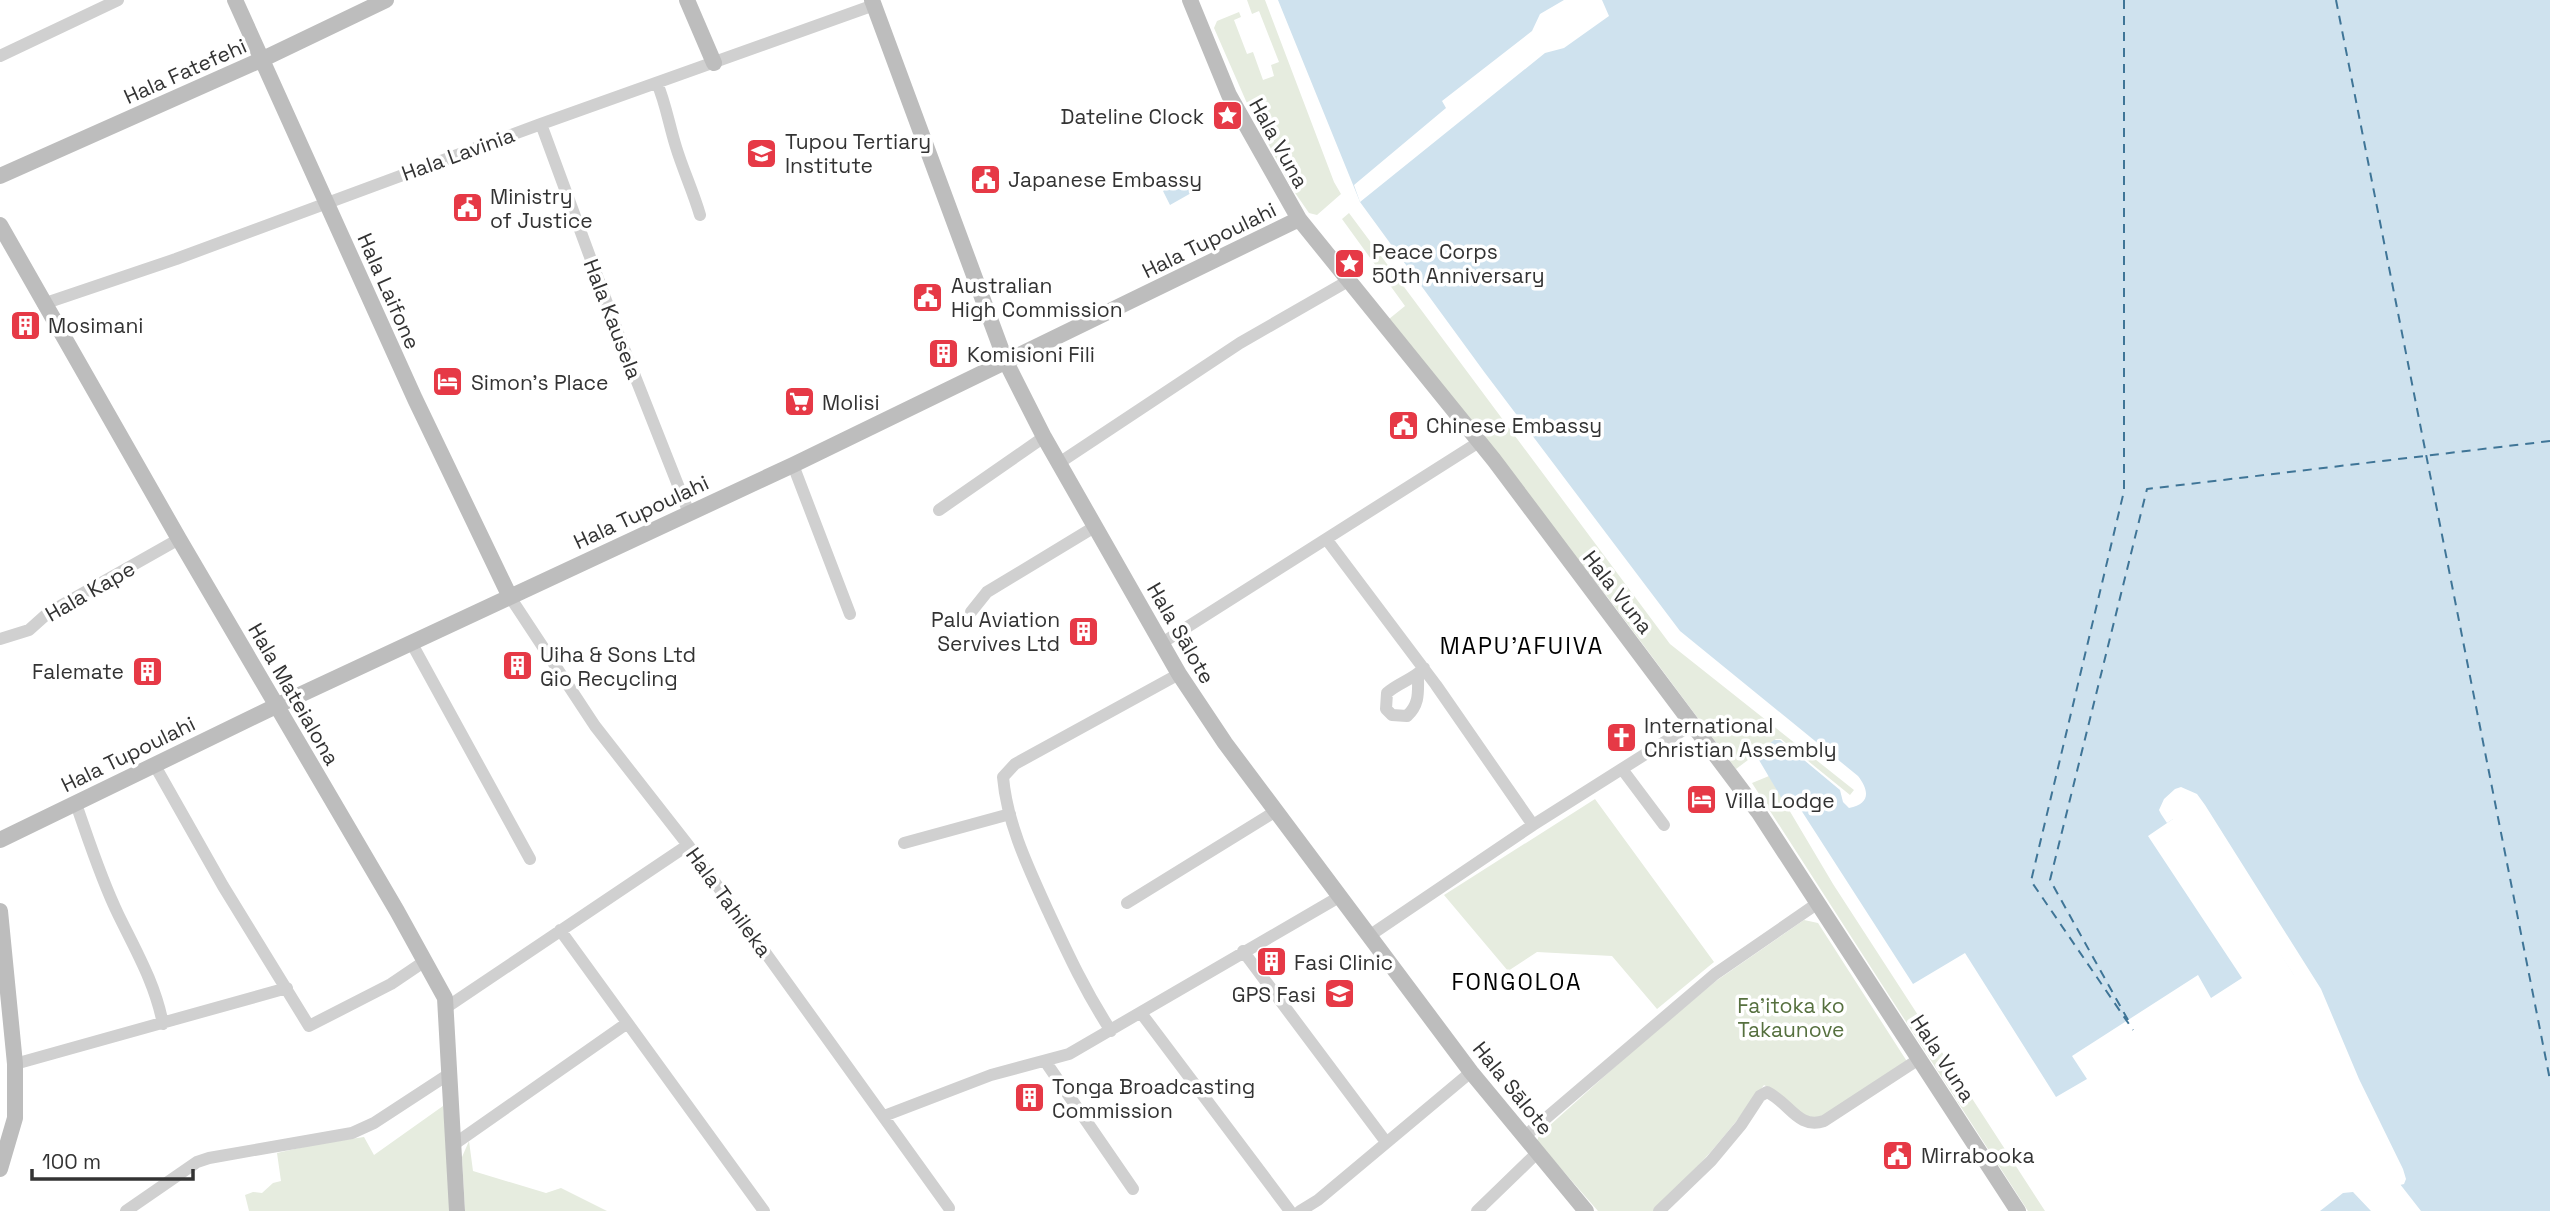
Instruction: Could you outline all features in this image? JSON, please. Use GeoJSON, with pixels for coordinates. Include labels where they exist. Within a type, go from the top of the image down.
{"type":"FeatureCollection","features":[{"type":"Feature","properties":{"kind":"main road","name":"Hala Laifone"},"geometry":{"type":"LineString","coordinates":[[235,0],[415,399],[510,597]]}},
{"type":"Feature","properties":{"kind":"main road","name":"Hala Fatefehi"},"geometry":{"type":"LineString","coordinates":[[0,176],[263,59],[386,0]]}},
{"type":"Feature","properties":{"kind":"main road"},"geometry":{"type":"LineString","coordinates":[[687,0],[714,63]]}},
{"type":"Feature","properties":{"kind":"main road","name":"Hala Vuna"},"geometry":{"type":"LineString","coordinates":[[1190,0],[1229,95],[1299,219],[1479,442],[1759,813],[2018,1211]]}},
{"type":"Feature","properties":{"kind":"main road","name":"Hala Sālote"},"geometry":{"type":"LineString","coordinates":[[873,2],[1006,362],[1044,437],[1179,674],[1225,743],[1471,1072],[1586,1211]]}},
{"type":"Feature","properties":{"kind":"main road","name":"Hala Tupoulahi"},"geometry":{"type":"LineString","coordinates":[[0,840],[276,706],[793,465],[1299,219]]}},
{"type":"Feature","properties":{"kind":"main road","name":"Hala Mateialona"},"geometry":{"type":"LineString","coordinates":[[0,225],[43,304],[445,998],[457,1211]]}},
{"type":"Feature","properties":{"kind":"main road"},"geometry":{"type":"LineString","coordinates":[[0,911],[15,1064],[0,1169]]}},
{"type":"Feature","properties":{"kind":"street"},"geometry":{"type":"LineString","coordinates":[[0,56],[118,0]]}},
{"type":"Feature","properties":{"kind":"street","name":"Hala Lavinia"},"geometry":{"type":"LineString","coordinates":[[43,304],[176,259],[714,63],[873,2]]}},
{"type":"Feature","properties":{"kind":"street"},"geometry":{"type":"LineString","coordinates":[[657,83],[700,215]]}},
{"type":"Feature","properties":{"kind":"street","name":"Hala Kausela"},"geometry":{"type":"LineString","coordinates":[[541,124],[621,341],[689,513]]}},
{"type":"Feature","properties":{"kind":"street"},"geometry":{"type":"LineString","coordinates":[[1059,463],[1240,343],[1349,281]]}},
{"type":"Feature","properties":{"kind":"street"},"geometry":{"type":"LineString","coordinates":[[939,510],[1044,437]]}},
{"type":"Feature","properties":{"kind":"street"},"geometry":{"type":"LineString","coordinates":[[1162,643],[1479,442]]}},
{"type":"Feature","properties":{"kind":"street"},"geometry":{"type":"LineString","coordinates":[[793,465],[850,614]]}},
{"type":"Feature","properties":{"kind":"street"},"geometry":{"type":"LineString","coordinates":[[971,612],[987,592],[1096,526]]}},
{"type":"Feature","properties":{"kind":"street","name":"Hala Kape"},"geometry":{"type":"LineString","coordinates":[[0,639],[29,630],[48,613],[179,539]]}},
{"type":"Feature","properties":{"kind":"street"},"geometry":{"type":"LineString","coordinates":[[1327,540],[1533,825]]}},
{"type":"Feature","properties":{"kind":"street","name":"Hala Tahileka"},"geometry":{"type":"LineString","coordinates":[[510,597],[595,726],[688,845],[948,1208]]}},
{"type":"Feature","properties":{"kind":"street"},"geometry":{"type":"LineString","coordinates":[[412,644],[530,859]]}},
{"type":"Feature","properties":{"kind":"street"},"geometry":{"type":"LineString","coordinates":[[1111,1031],[1086,993],[1027,866],[1010,814],[1003,777],[1015,764],[1179,674]]}},
{"type":"Feature","properties":{"kind":"street"},"geometry":{"type":"LineString","coordinates":[[1369,936],[1533,825],[1693,724]]}},
{"type":"Feature","properties":{"kind":"street"},"geometry":{"type":"LineString","coordinates":[[155,764],[223,886],[309,1026],[391,984],[425,961]]}},
{"type":"Feature","properties":{"kind":"street"},"geometry":{"type":"LineString","coordinates":[[1622,769],[1664,825]]}},
{"type":"Feature","properties":{"kind":"street"},"geometry":{"type":"LineString","coordinates":[[76,804],[98,868],[146,967],[159,1000],[163,1024]]}},
{"type":"Feature","properties":{"kind":"street"},"geometry":{"type":"LineString","coordinates":[[1127,903],[1276,811]]}},
{"type":"Feature","properties":{"kind":"street"},"geometry":{"type":"LineString","coordinates":[[904,843],[1010,814]]}},
{"type":"Feature","properties":{"kind":"street"},"geometry":{"type":"LineString","coordinates":[[444,1009],[688,845]]}},
{"type":"Feature","properties":{"kind":"street"},"geometry":{"type":"LineString","coordinates":[[884,1116],[991,1075],[1069,1054],[1339,897]]}},
{"type":"Feature","properties":{"kind":"street"},"geometry":{"type":"LineString","coordinates":[[1524,1137],[1714,974],[1818,903]]}},
{"type":"Feature","properties":{"kind":"street"},"geometry":{"type":"LineString","coordinates":[[559,930],[764,1211]]}},
{"type":"Feature","properties":{"kind":"street"},"geometry":{"type":"LineString","coordinates":[[1243,951],[1386,1142]]}},
{"type":"Feature","properties":{"kind":"street"},"geometry":{"type":"LineString","coordinates":[[15,1064],[287,988]]}},
{"type":"Feature","properties":{"kind":"street"},"geometry":{"type":"LineString","coordinates":[[1141,1013],[1290,1211]]}},
{"type":"Feature","properties":{"kind":"street"},"geometry":{"type":"LineString","coordinates":[[453,1145],[626,1024]]}},
{"type":"Feature","properties":{"kind":"street"},"geometry":{"type":"LineString","coordinates":[[1659,1211],[1711,1161],[1741,1125],[1760,1096],[1767,1092],[1776,1096],[1805,1122],[1814,1124],[1824,1121],[1919,1059]]}},
{"type":"Feature","properties":{"kind":"street"},"geometry":{"type":"LineString","coordinates":[[1045,1060],[1133,1189]]}},
{"type":"Feature","properties":{"kind":"street"},"geometry":{"type":"LineString","coordinates":[[1300,1211],[1318,1200],[1471,1072]]}},
{"type":"Feature","properties":{"kind":"street"},"geometry":{"type":"LineString","coordinates":[[125,1211],[197,1163],[209,1158],[352,1133],[374,1123],[449,1074]]}},
{"type":"Feature","properties":{"kind":"street"},"geometry":{"type":"LineString","coordinates":[[1477,1211],[1537,1153]]}},
{"type":"Feature","properties":{"kind":"green space"},"geometry":{"type":"Polygon","coordinates":[[[1247,0],[1265,0],[1334,182],[1341,194],[1317,215],[1309,213],[1291,187],[1246,101],[1214,28],[1217,21],[1239,12],[1241,17],[1234,20],[1247,54],[1253,52],[1263,80],[1274,76],[1271,65],[1279,62],[1259,11],[1252,14],[1247,0]]]}},
{"type":"Feature","properties":{"kind":"green space"},"geometry":{"type":"Polygon","coordinates":[[[1349,213],[1670,644],[1854,790],[1850,795],[1781,739],[1776,739],[1736,769],[1606,595],[1389,319],[1405,306],[1342,219],[1349,213]]]}},
{"type":"Feature","properties":{"kind":"green space"},"geometry":{"type":"Polygon","coordinates":[[[1769,776],[1833,884],[2045,1211],[2028,1211],[1752,783],[1769,776]]]}},
{"type":"Feature","properties":{"kind":"green space"},"geometry":{"type":"Polygon","coordinates":[[[1595,799],[1714,962],[1657,1009],[1612,956],[1537,952],[1508,971],[1444,895],[1595,799]]]}},
{"type":"Feature","properties":{"kind":"green space","name":"Fa'itoka ko Takaunove"},"geometry":{"type":"Polygon","coordinates":[[[1804,920],[1818,923],[1908,1063],[1818,1120],[1803,1114],[1764,1085],[1712,1151],[1653,1211],[1598,1211],[1537,1141],[1539,1135],[1647,1038],[1716,981],[1804,920]]]}},
{"type":"Feature","properties":{"kind":"green space"},"geometry":{"type":"Polygon","coordinates":[[[443,1106],[453,1211],[249,1211],[245,1195],[262,1193],[273,1183],[281,1181],[277,1153],[364,1137],[374,1155],[443,1106]]]}},
{"type":"Feature","properties":{"kind":"green space"},"geometry":{"type":"Polygon","coordinates":[[[469,1141],[473,1171],[546,1193],[561,1188],[607,1211],[465,1211],[462,1157],[469,1141]]]}},
{"type":"Feature","properties":{"kind":"water"},"geometry":{"type":"Polygon","coordinates":[[[1278,0],[2550,0],[2550,1211],[2421,1211],[2389,1170],[2314,1007],[2188,806],[2174,807],[2173,819],[2148,836],[2242,978],[2211,998],[2198,975],[2072,1056],[2087,1079],[2056,1097],[1965,953],[1913,984],[1801,810],[1788,809],[1756,755],[1774,740],[1780,740],[1840,790],[1843,802],[1849,808],[1861,803],[1866,796],[1862,781],[1680,631],[1485,373],[1360,202],[1278,0]]]}},
{"type":"Feature","properties":{"kind":"water"},"geometry":{"type":"Polygon","coordinates":[[[1186,179],[1193,192],[1170,205],[1163,191],[1186,179]]]}},
{"type":"Feature","properties":{"kind":"water"},"geometry":{"type":"Polygon","coordinates":[[[2353,1192],[2371,1211],[2320,1211],[2343,1193],[2353,1192]]]}},
{"type":"Feature","properties":{"kind":"pier"},"geometry":{"type":"Polygon","coordinates":[[[1564,0],[1602,0],[1609,16],[1564,48],[1545,53],[1360,202],[1354,185],[1446,108],[1442,101],[1532,31],[1540,14],[1564,0]]]}},
{"type":"Feature","properties":{"kind":"pier"},"geometry":{"type":"Polygon","coordinates":[[[2181,787],[2197,794],[2205,805],[2321,989],[2359,1079],[2403,1169],[2406,1179],[2404,1184],[2400,1185],[2389,1171],[2382,1169],[2369,1132],[2293,974],[2189,812],[2186,809],[2176,810],[2176,817],[2167,823],[2161,814],[2159,810],[2164,799],[2181,787]]]}},
{"type":"Feature","properties":{"kind":"ferry route"},"geometry":{"type":"LineString","coordinates":[[2124,0],[2124,491],[2031,881],[2133,1030]]}},
{"type":"Feature","properties":{"kind":"ferry route"},"geometry":{"type":"LineString","coordinates":[[2336,0],[2550,1080]]}},
{"type":"Feature","properties":{"kind":"ferry route"},"geometry":{"type":"LineString","coordinates":[[2128,1020],[2050,880],[2147,489],[2550,441]]}},
{"type":"Feature","properties":{"kind":"place","name":"Dateline Clock"},"geometry":{"type":"Point","coordinates":[1227,116]}},
{"type":"Feature","properties":{"kind":"place","name":"Tupou Tertiary Institute"},"geometry":{"type":"Point","coordinates":[762,153]}},
{"type":"Feature","properties":{"kind":"place","name":"Japanese Embassy"},"geometry":{"type":"Point","coordinates":[985,179]}},
{"type":"Feature","properties":{"kind":"place","name":"Ministry of Justice"},"geometry":{"type":"Point","coordinates":[467,208]}},
{"type":"Feature","properties":{"kind":"place","name":"Peace Corps 50th Anniversary"},"geometry":{"type":"Point","coordinates":[1349,263]}},
{"type":"Feature","properties":{"kind":"place","name":"Australian High Commission"},"geometry":{"type":"Point","coordinates":[928,297]}},
{"type":"Feature","properties":{"kind":"place","name":"Mosimani"},"geometry":{"type":"Point","coordinates":[25,325]}},
{"type":"Feature","properties":{"kind":"place","name":"Komisioni Fili"},"geometry":{"type":"Point","coordinates":[944,354]}},
{"type":"Feature","properties":{"kind":"place","name":"Simon's Place"},"geometry":{"type":"Point","coordinates":[448,382]}},
{"type":"Feature","properties":{"kind":"place","name":"Molisi"},"geometry":{"type":"Point","coordinates":[799,402]}},
{"type":"Feature","properties":{"kind":"place","name":"Chinese Embassy"},"geometry":{"type":"Point","coordinates":[1403,425]}},
{"type":"Feature","properties":{"kind":"place","name":"Palu Aviation Servives Ltd"},"geometry":{"type":"Point","coordinates":[1083,631]}},
{"type":"Feature","properties":{"kind":"place","name":"Uiha & Sons Ltd Gio Recycling"},"geometry":{"type":"Point","coordinates":[517,666]}},
{"type":"Feature","properties":{"kind":"place","name":"Falemate"},"geometry":{"type":"Point","coordinates":[147,671]}},
{"type":"Feature","properties":{"kind":"place","name":"International Christian Assembly"},"geometry":{"type":"Point","coordinates":[1621,737]}},
{"type":"Feature","properties":{"kind":"place","name":"Villa Lodge"},"geometry":{"type":"Point","coordinates":[1702,800]}},
{"type":"Feature","properties":{"kind":"place","name":"Fasi Clinic"},"geometry":{"type":"Point","coordinates":[1271,962]}},
{"type":"Feature","properties":{"kind":"place","name":"GPS Fasi"},"geometry":{"type":"Point","coordinates":[1339,994]}},
{"type":"Feature","properties":{"kind":"place","name":"Tonga Broadcasting Commission"},"geometry":{"type":"Point","coordinates":[1029,1098]}},
{"type":"Feature","properties":{"kind":"place","name":"Mirrabooka"},"geometry":{"type":"Point","coordinates":[1898,1155]}},
{"type":"Feature","properties":{"kind":"district","name":"MAPU'AFUIVA"},"geometry":{"type":"Point","coordinates":[1522,646]}},
{"type":"Feature","properties":{"kind":"district","name":"FONGOLOA"},"geometry":{"type":"Point","coordinates":[1517,982]}}]}
